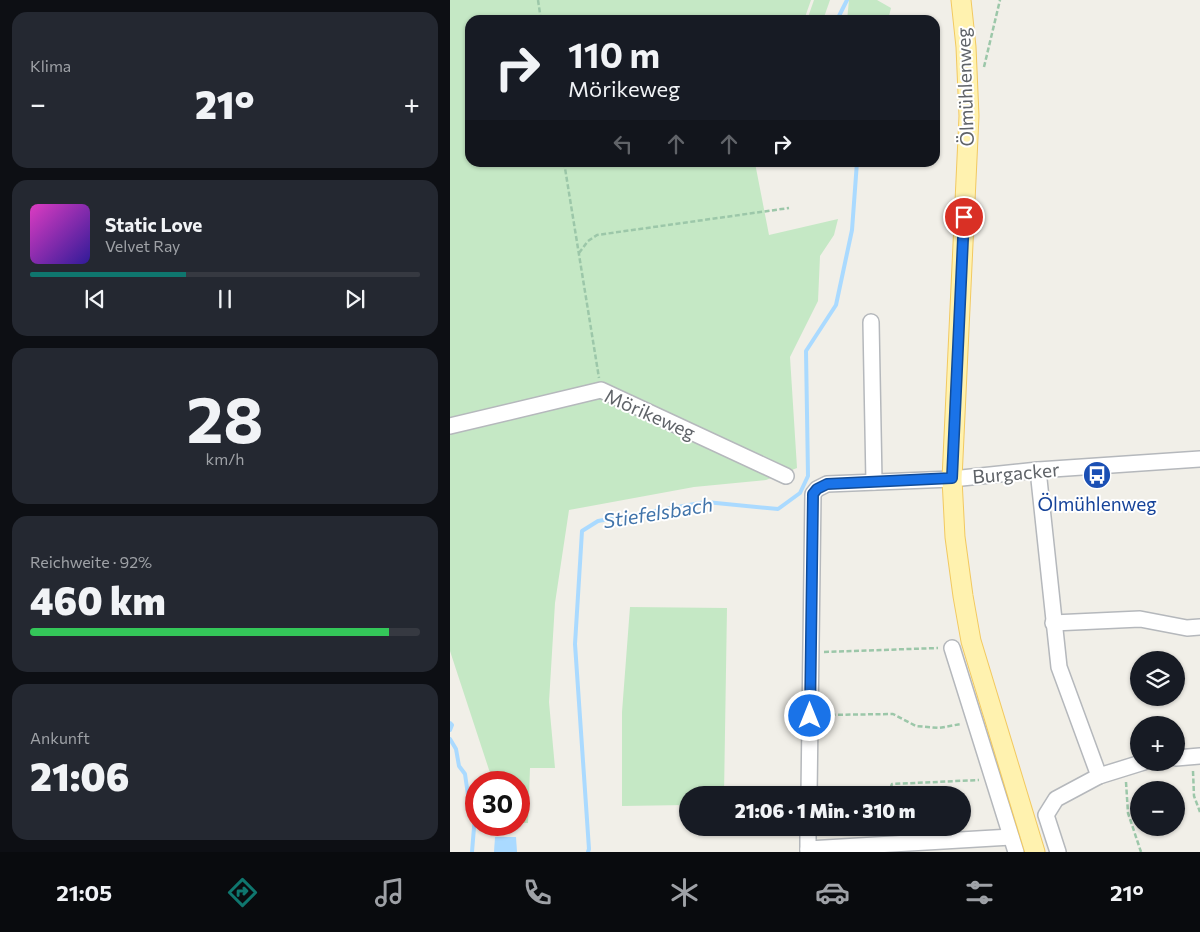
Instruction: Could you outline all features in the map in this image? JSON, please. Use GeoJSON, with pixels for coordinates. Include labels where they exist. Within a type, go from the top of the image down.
{"type":"FeatureCollection","features":[{"type":"Feature","properties":{"kind":"main road","name":"Ölmühlenweg"},"geometry":{"type":"LineString","coordinates":[[961,0],[969,116],[952,478],[954,537],[962,596],[971,641],[1035,852]]}},
{"type":"Feature","properties":{"kind":"street"},"geometry":{"type":"LineString","coordinates":[[871,322],[874,482]]}},
{"type":"Feature","properties":{"kind":"street","name":"Mörikeweg"},"geometry":{"type":"LineString","coordinates":[[450,426],[601,390],[786,476]]}},
{"type":"Feature","properties":{"kind":"street","name":"Burgacker"},"geometry":{"type":"LineString","coordinates":[[952,478],[1200,459]]}},
{"type":"Feature","properties":{"kind":"street"},"geometry":{"type":"LineString","coordinates":[[1038,470],[1059,667],[1099,776]]}},
{"type":"Feature","properties":{"kind":"street"},"geometry":{"type":"LineString","coordinates":[[809,786],[813,494],[817,489],[827,484],[952,478]]}},
{"type":"Feature","properties":{"kind":"street"},"geometry":{"type":"LineString","coordinates":[[1054,623],[1140,619],[1187,628],[1200,627]]}},
{"type":"Feature","properties":{"kind":"street"},"geometry":{"type":"LineString","coordinates":[[952,648],[1016,852]]}},
{"type":"Feature","properties":{"kind":"street"},"geometry":{"type":"LineString","coordinates":[[1058,852],[1046,815],[1056,799],[1099,776],[1130,766]]}},
{"type":"Feature","properties":{"kind":"street"},"geometry":{"type":"LineString","coordinates":[[808,836],[808,850],[1011,837]]}},
{"type":"Feature","properties":{"kind":"path"},"geometry":{"type":"LineString","coordinates":[[538,0],[541,15]]}},
{"type":"Feature","properties":{"kind":"path"},"geometry":{"type":"LineString","coordinates":[[967,74],[983,71],[1000,0]]}},
{"type":"Feature","properties":{"kind":"path"},"geometry":{"type":"LineString","coordinates":[[565,167],[601,390]]}},
{"type":"Feature","properties":{"kind":"path"},"geometry":{"type":"LineString","coordinates":[[579,252],[588,240],[598,235],[789,208]]}},
{"type":"Feature","properties":{"kind":"path"},"geometry":{"type":"LineString","coordinates":[[811,653],[952,648]]}},
{"type":"Feature","properties":{"kind":"path"},"geometry":{"type":"LineString","coordinates":[[810,716],[893,714],[916,726],[939,728],[975,721]]}},
{"type":"Feature","properties":{"kind":"path"},"geometry":{"type":"LineString","coordinates":[[1196,756],[1194,796],[1200,812]]}},
{"type":"Feature","properties":{"kind":"path"},"geometry":{"type":"LineString","coordinates":[[1125,768],[1128,813],[1141,852]]}},
{"type":"Feature","properties":{"kind":"path"},"geometry":{"type":"LineString","coordinates":[[891,786],[892,784],[993,779]]}},
{"type":"Feature","properties":{"kind":"green space"},"geometry":{"type":"Polygon","coordinates":[[[450,0],[811,0],[806,15],[465,15],[465,167],[756,167],[769,235],[838,219],[834,235],[820,256],[818,301],[790,357],[797,468],[766,480],[694,487],[569,510],[555,603],[549,702],[555,768],[530,768],[530,771],[489,771],[450,651],[450,0]]]}},
{"type":"Feature","properties":{"kind":"green space"},"geometry":{"type":"Polygon","coordinates":[[[814,0],[830,0],[825,15],[809,15],[814,0]]]}},
{"type":"Feature","properties":{"kind":"green space"},"geometry":{"type":"Polygon","coordinates":[[[849,0],[877,0],[891,8],[889,15],[848,15],[849,0]]]}},
{"type":"Feature","properties":{"kind":"green space"},"geometry":{"type":"Polygon","coordinates":[[[630,607],[727,608],[724,786],[679,786],[679,805],[622,806],[622,712],[630,607]]]}},
{"type":"Feature","properties":{"kind":"water"},"geometry":{"type":"Polygon","coordinates":[[[495,837],[516,837],[517,852],[494,852],[495,837]]]}},
{"type":"Feature","properties":{"kind":"waterway","name":"Stiefelsbach"},"geometry":{"type":"LineString","coordinates":[[840,15],[847,0]]}},
{"type":"Feature","properties":{"kind":"waterway","name":"Stiefelsbach"},"geometry":{"type":"LineString","coordinates":[[588,852],[575,644],[582,531],[598,521],[706,502],[778,509],[800,493],[808,476],[806,351],[836,305],[852,230],[857,167]]}},
{"type":"Feature","properties":{"kind":"waterway"},"geometry":{"type":"LineString","coordinates":[[450,723],[452,725],[450,730]]}},
{"type":"Feature","properties":{"kind":"waterway"},"geometry":{"type":"LineString","coordinates":[[450,739],[456,749],[459,766],[465,774]]}},
{"type":"Feature","properties":{"kind":"waterway"},"geometry":{"type":"LineString","coordinates":[[472,852],[473,836]]}},
{"type":"Feature","properties":{"kind":"place","name":"Ölmühlenweg"},"geometry":{"type":"Point","coordinates":[1097,475]}},
{"type":"Feature","properties":{"kind":"route"},"geometry":{"type":"LineString","coordinates":[[810,716],[813,494],[817,489],[827,484],[952,478],[964,217]]}}]}
